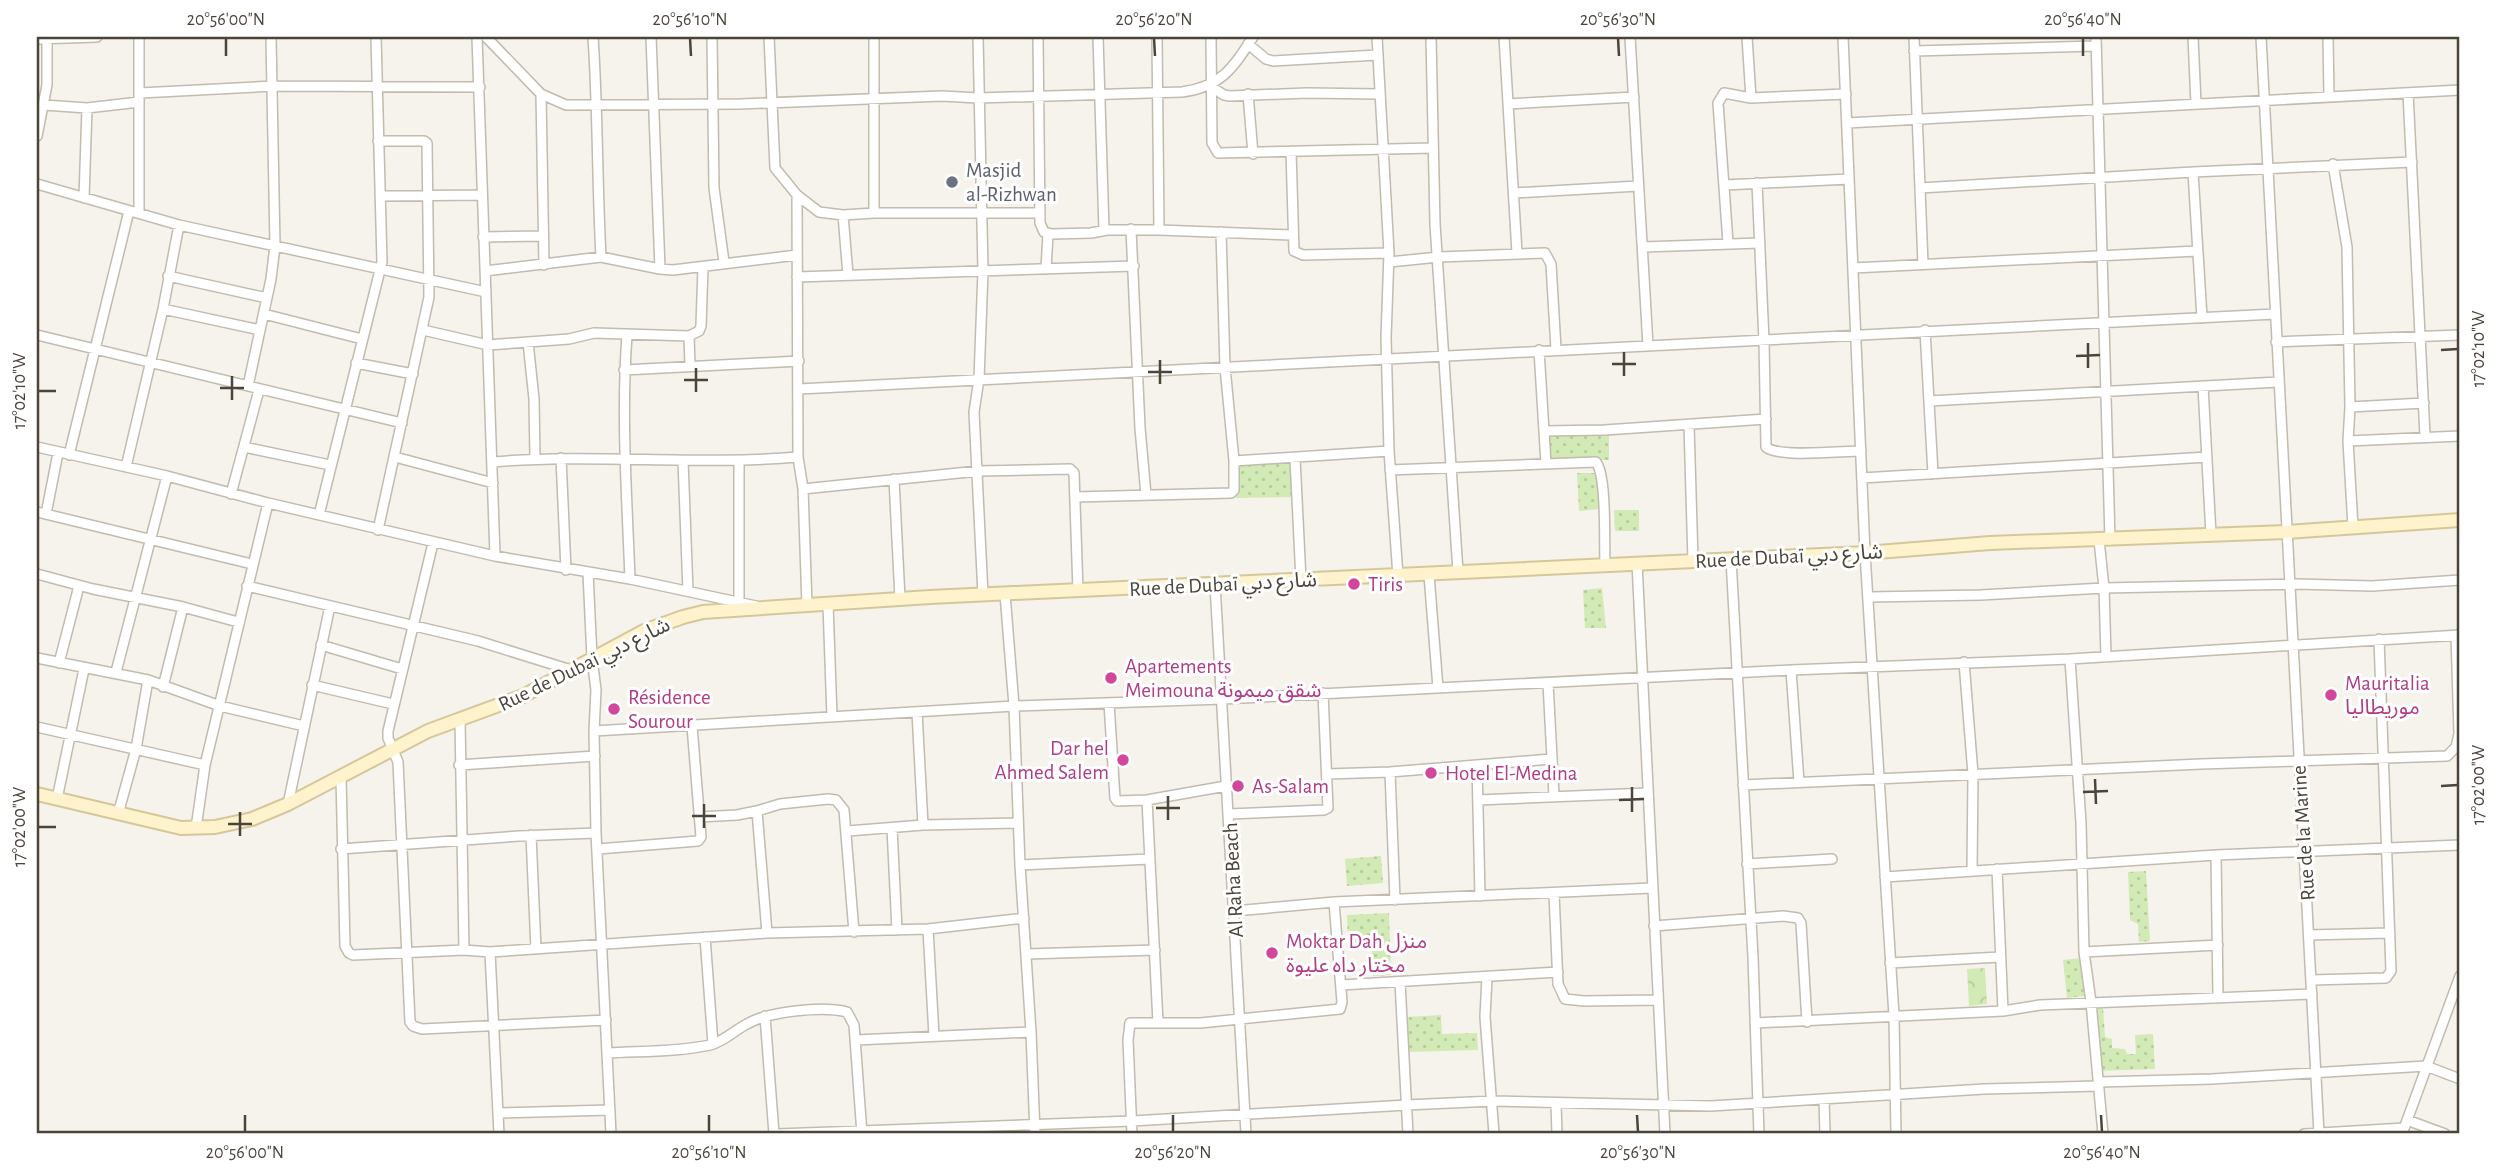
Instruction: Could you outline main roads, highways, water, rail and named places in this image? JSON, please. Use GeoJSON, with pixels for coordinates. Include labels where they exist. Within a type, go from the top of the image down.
{"type":"FeatureCollection","features":[{"type":"Feature","properties":{"kind":"place","name":"Masjid al-Rizhwan"},"geometry":{"type":"Point","coordinates":[952,182]}},
{"type":"Feature","properties":{"kind":"place","name":"Tiris"},"geometry":{"type":"Point","coordinates":[1354,584]}},
{"type":"Feature","properties":{"kind":"place","name":"Apartements Meimouna شقق ميمونة"},"geometry":{"type":"Point","coordinates":[1111,678]}},
{"type":"Feature","properties":{"kind":"place","name":"Mauritalia موريطاليا"},"geometry":{"type":"Point","coordinates":[2331,695]}},
{"type":"Feature","properties":{"kind":"place","name":"Résidence Sourour"},"geometry":{"type":"Point","coordinates":[614,709]}},
{"type":"Feature","properties":{"kind":"place","name":"Dar hel Ahmed Salem"},"geometry":{"type":"Point","coordinates":[1123,760]}},
{"type":"Feature","properties":{"kind":"place","name":"Hotel El-Medina"},"geometry":{"type":"Point","coordinates":[1431,773]}},
{"type":"Feature","properties":{"kind":"place","name":"As-Salam"},"geometry":{"type":"Point","coordinates":[1238,786]}},
{"type":"Feature","properties":{"kind":"place","name":"Moktar Dah منزل مختار داه عليوة"},"geometry":{"type":"Point","coordinates":[1272,953]}}]}
